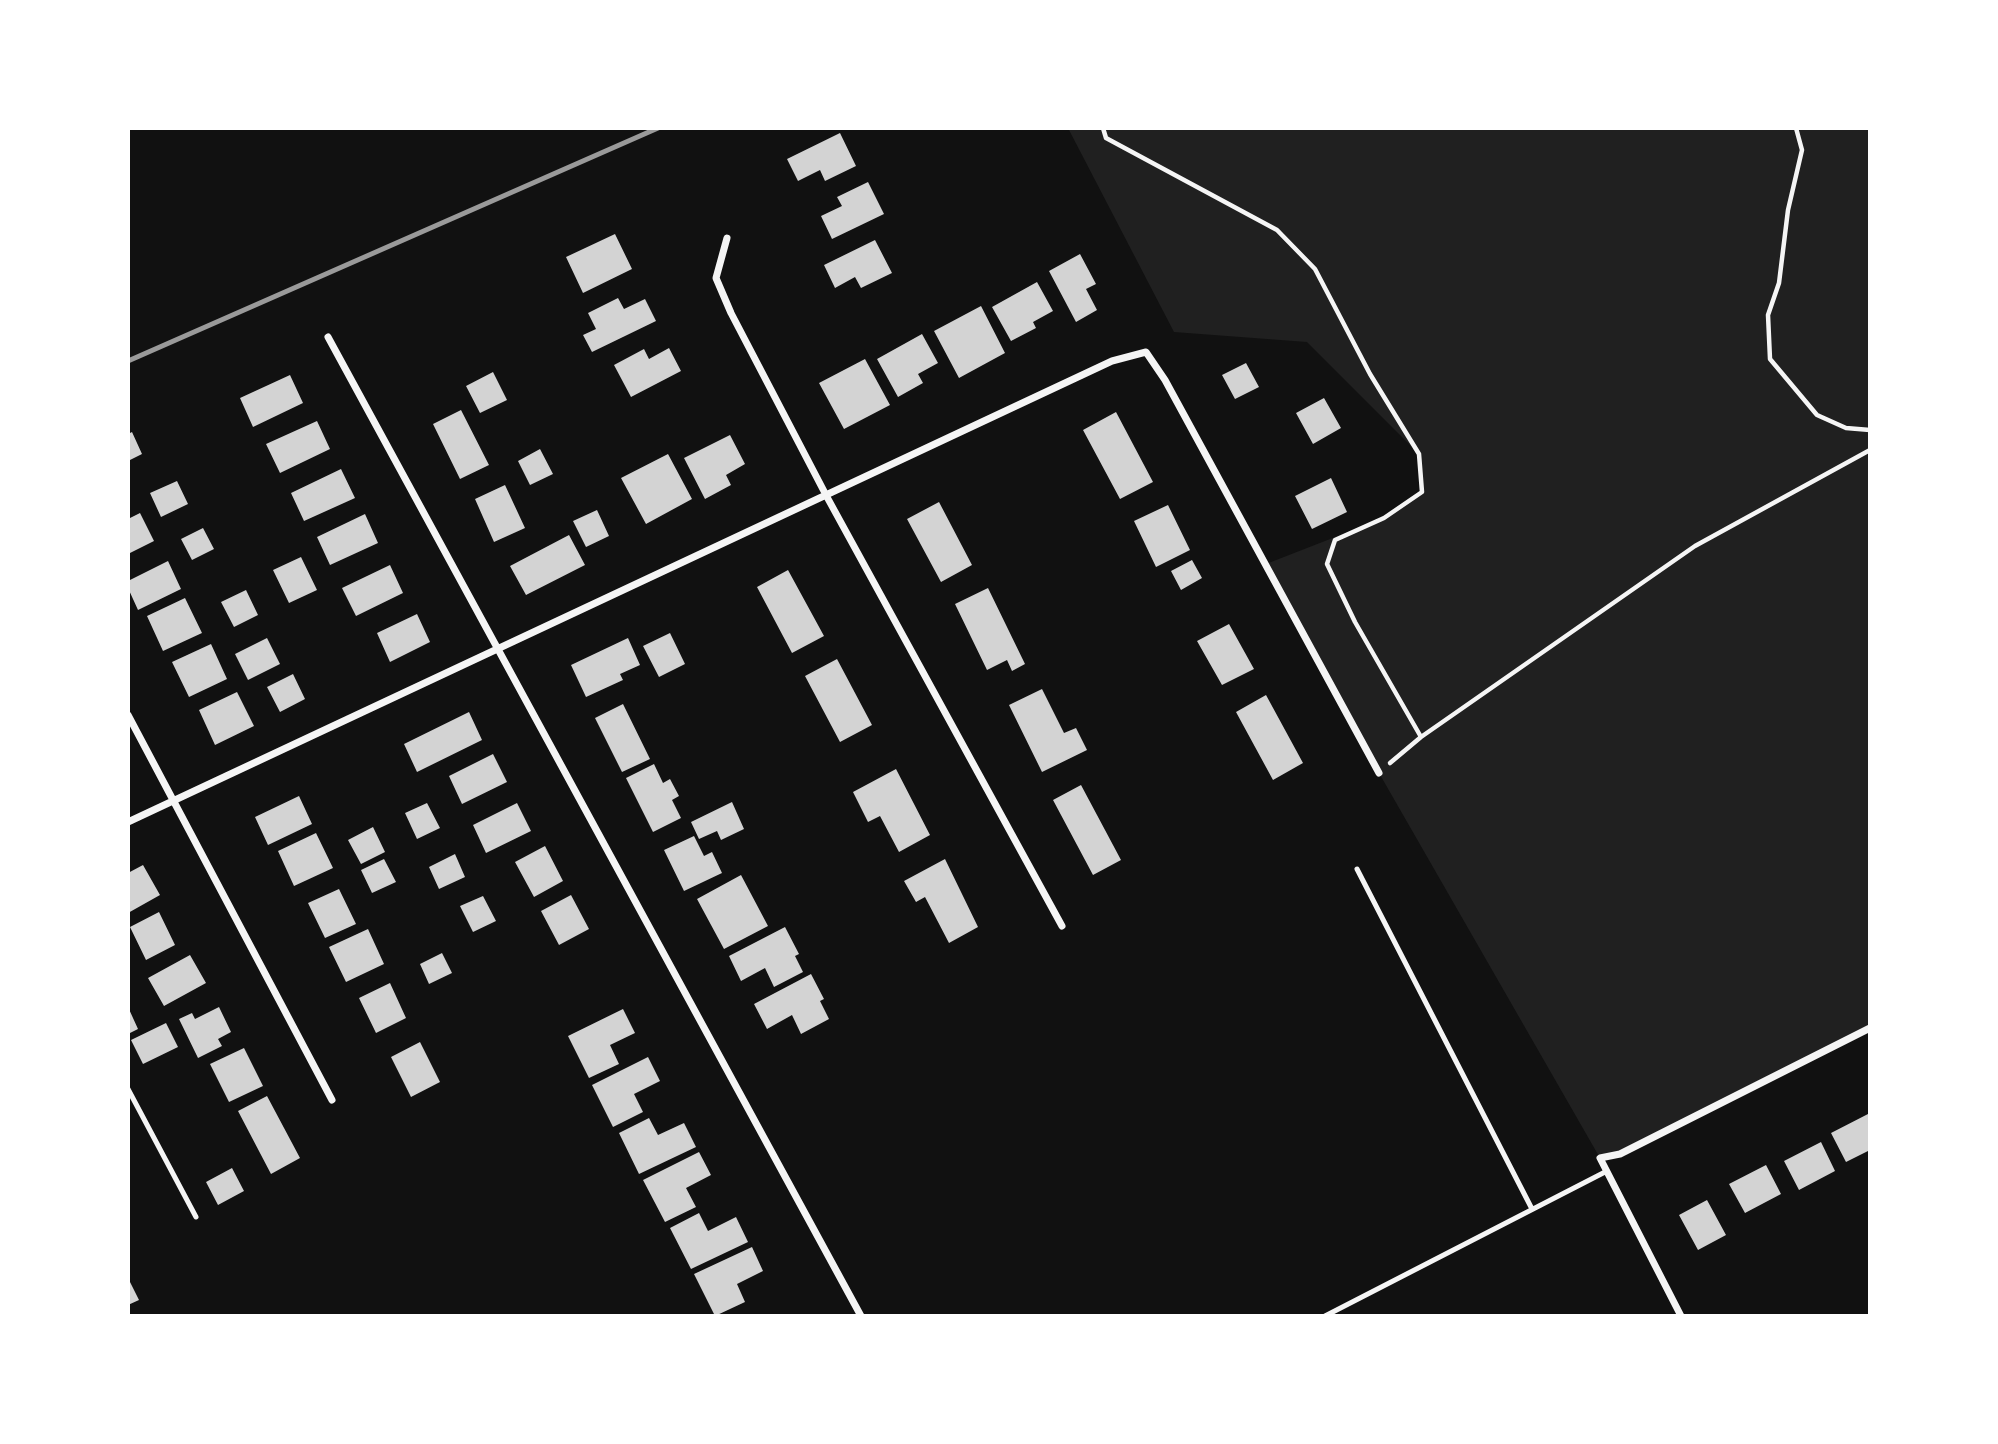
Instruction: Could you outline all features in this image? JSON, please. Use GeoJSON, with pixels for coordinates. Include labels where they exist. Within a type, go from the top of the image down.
{"type":"FeatureCollection","features":[{"type":"Feature","properties":{"kind":"street"},"geometry":{"type":"LineString","coordinates":[[727,238],[716,278],[731,313],[827,497],[1062,926]]}},
{"type":"Feature","properties":{"kind":"street"},"geometry":{"type":"LineString","coordinates":[[328,337],[861,1316]]}},
{"type":"Feature","properties":{"kind":"street"},"geometry":{"type":"LineString","coordinates":[[128,822],[827,497],[1112,361],[1146,352],[1165,380],[1379,773]]}},
{"type":"Feature","properties":{"kind":"street"},"geometry":{"type":"LineString","coordinates":[[128,715],[332,1100]]}},
{"type":"Feature","properties":{"kind":"street"},"geometry":{"type":"LineString","coordinates":[[1681,1316],[1600,1158],[1620,1154],[1870,1028]]}},
{"type":"Feature","properties":{"kind":"lane"},"geometry":{"type":"LineString","coordinates":[[1357,869],[1532,1209]]}},
{"type":"Feature","properties":{"kind":"lane"},"geometry":{"type":"LineString","coordinates":[[128,1089],[195,1217]]}},
{"type":"Feature","properties":{"kind":"lane"},"geometry":{"type":"LineString","coordinates":[[1325,1316],[1607,1171]]}},
{"type":"Feature","properties":{"kind":"path"},"geometry":{"type":"LineString","coordinates":[[1103,128],[1106,138],[1277,230],[1315,269],[1370,374],[1419,454],[1422,492],[1384,519],[1335,540],[1327,564],[1355,622],[1421,737]]}},
{"type":"Feature","properties":{"kind":"path"},"geometry":{"type":"LineString","coordinates":[[1796,128],[1802,150],[1787,210],[1779,283],[1768,315],[1770,359],[1817,415],[1846,428],[1870,430]]}},
{"type":"Feature","properties":{"kind":"path"},"geometry":{"type":"LineString","coordinates":[[1379,773],[1421,737],[1695,546],[1870,450]]}},
{"type":"Feature","properties":{"kind":"shaded area"},"geometry":{"type":"Polygon","coordinates":[[[1068,128],[1870,128],[1870,1028],[1620,1154],[1600,1158],[1379,773],[1266,564],[1384,518],[1422,492],[1419,454],[1307,342],[1174,332],[1068,128]]]}},
{"type":"Feature","properties":{"kind":"building"},"geometry":{"type":"Polygon","coordinates":[[[840,133],[856,166],[825,181],[820,170],[798,181],[787,159],[840,133]]]}},
{"type":"Feature","properties":{"kind":"building"},"geometry":{"type":"Polygon","coordinates":[[[868,182],[884,214],[832,239],[821,216],[842,206],[837,197],[868,182]]]}},
{"type":"Feature","properties":{"kind":"building"},"geometry":{"type":"Polygon","coordinates":[[[615,234],[632,269],[583,293],[566,257],[615,234]]]}},
{"type":"Feature","properties":{"kind":"building"},"geometry":{"type":"Polygon","coordinates":[[[875,240],[892,273],[861,288],[855,277],[835,288],[824,265],[875,240]]]}},
{"type":"Feature","properties":{"kind":"building"},"geometry":{"type":"Polygon","coordinates":[[[1080,254],[1096,284],[1086,289],[1097,310],[1076,322],[1049,271],[1080,254]]]}},
{"type":"Feature","properties":{"kind":"building"},"geometry":{"type":"Polygon","coordinates":[[[1037,282],[1053,311],[1033,322],[1036,328],[1011,341],[992,307],[1037,282]]]}},
{"type":"Feature","properties":{"kind":"building"},"geometry":{"type":"Polygon","coordinates":[[[618,298],[624,309],[645,299],[656,321],[592,352],[583,335],[596,329],[588,313],[618,298]]]}},
{"type":"Feature","properties":{"kind":"building"},"geometry":{"type":"Polygon","coordinates":[[[981,306],[1005,353],[959,378],[934,331],[981,306]]]}},
{"type":"Feature","properties":{"kind":"building"},"geometry":{"type":"Polygon","coordinates":[[[922,334],[938,363],[918,374],[923,383],[898,397],[877,359],[922,334]]]}},
{"type":"Feature","properties":{"kind":"building"},"geometry":{"type":"Polygon","coordinates":[[[669,348],[681,371],[631,397],[614,365],[644,349],[649,359],[669,348]]]}},
{"type":"Feature","properties":{"kind":"building"},"geometry":{"type":"Polygon","coordinates":[[[865,359],[890,405],[844,429],[819,383],[865,359]]]}},
{"type":"Feature","properties":{"kind":"building"},"geometry":{"type":"Polygon","coordinates":[[[1246,363],[1259,387],[1235,399],[1222,375],[1246,363]]]}},
{"type":"Feature","properties":{"kind":"building"},"geometry":{"type":"Polygon","coordinates":[[[493,372],[507,400],[480,413],[466,386],[493,372]]]}},
{"type":"Feature","properties":{"kind":"building"},"geometry":{"type":"Polygon","coordinates":[[[290,375],[303,403],[253,427],[240,398],[290,375]]]}},
{"type":"Feature","properties":{"kind":"building"},"geometry":{"type":"Polygon","coordinates":[[[1324,398],[1341,428],[1313,444],[1296,413],[1324,398]]]}},
{"type":"Feature","properties":{"kind":"building"},"geometry":{"type":"Polygon","coordinates":[[[461,410],[489,465],[460,479],[433,424],[461,410]]]}},
{"type":"Feature","properties":{"kind":"building"},"geometry":{"type":"Polygon","coordinates":[[[1116,412],[1153,482],[1120,499],[1083,430],[1116,412]]]}},
{"type":"Feature","properties":{"kind":"building"},"geometry":{"type":"Polygon","coordinates":[[[317,421],[330,449],[280,473],[266,444],[317,421]]]}},
{"type":"Feature","properties":{"kind":"building"},"geometry":{"type":"Polygon","coordinates":[[[132,432],[142,454],[128,461],[128,434],[132,432]]]}},
{"type":"Feature","properties":{"kind":"building"},"geometry":{"type":"Polygon","coordinates":[[[730,435],[745,464],[726,475],[731,485],[705,499],[684,458],[730,435]]]}},
{"type":"Feature","properties":{"kind":"building"},"geometry":{"type":"Polygon","coordinates":[[[540,449],[553,474],[530,485],[518,461],[540,449]]]}},
{"type":"Feature","properties":{"kind":"building"},"geometry":{"type":"Polygon","coordinates":[[[668,454],[692,499],[646,524],[621,478],[668,454]]]}},
{"type":"Feature","properties":{"kind":"building"},"geometry":{"type":"Polygon","coordinates":[[[341,469],[355,498],[304,521],[291,493],[341,469]]]}},
{"type":"Feature","properties":{"kind":"building"},"geometry":{"type":"Polygon","coordinates":[[[1331,478],[1347,512],[1312,529],[1295,496],[1331,478]]]}},
{"type":"Feature","properties":{"kind":"building"},"geometry":{"type":"Polygon","coordinates":[[[177,481],[188,504],[161,517],[150,493],[177,481]]]}},
{"type":"Feature","properties":{"kind":"building"},"geometry":{"type":"Polygon","coordinates":[[[505,485],[525,528],[494,542],[475,499],[505,485]]]}},
{"type":"Feature","properties":{"kind":"building"},"geometry":{"type":"Polygon","coordinates":[[[939,502],[972,565],[941,582],[907,519],[939,502]]]}},
{"type":"Feature","properties":{"kind":"building"},"geometry":{"type":"Polygon","coordinates":[[[1168,505],[1190,550],[1156,567],[1134,521],[1168,505]]]}},
{"type":"Feature","properties":{"kind":"building"},"geometry":{"type":"Polygon","coordinates":[[[597,510],[609,536],[586,547],[573,521],[597,510]]]}},
{"type":"Feature","properties":{"kind":"building"},"geometry":{"type":"Polygon","coordinates":[[[140,513],[154,541],[128,554],[128,519],[140,513]]]}},
{"type":"Feature","properties":{"kind":"building"},"geometry":{"type":"Polygon","coordinates":[[[365,514],[378,543],[330,565],[317,537],[365,514]]]}},
{"type":"Feature","properties":{"kind":"building"},"geometry":{"type":"Polygon","coordinates":[[[203,528],[214,549],[192,560],[181,539],[203,528]]]}},
{"type":"Feature","properties":{"kind":"building"},"geometry":{"type":"Polygon","coordinates":[[[569,535],[585,565],[526,595],[510,566],[569,535]]]}},
{"type":"Feature","properties":{"kind":"building"},"geometry":{"type":"Polygon","coordinates":[[[301,557],[317,590],[289,603],[273,570],[301,557]]]}},
{"type":"Feature","properties":{"kind":"building"},"geometry":{"type":"Polygon","coordinates":[[[1192,560],[1202,578],[1181,590],[1171,571],[1192,560]]]}},
{"type":"Feature","properties":{"kind":"building"},"geometry":{"type":"Polygon","coordinates":[[[168,561],[181,589],[138,610],[128,588],[128,581],[168,561]]]}},
{"type":"Feature","properties":{"kind":"building"},"geometry":{"type":"Polygon","coordinates":[[[390,565],[403,593],[356,616],[342,588],[390,565]]]}},
{"type":"Feature","properties":{"kind":"building"},"geometry":{"type":"Polygon","coordinates":[[[788,570],[824,636],[792,653],[757,587],[788,570]]]}},
{"type":"Feature","properties":{"kind":"building"},"geometry":{"type":"Polygon","coordinates":[[[988,588],[1025,664],[1012,671],[1007,660],[987,670],[955,604],[988,588]]]}},
{"type":"Feature","properties":{"kind":"building"},"geometry":{"type":"Polygon","coordinates":[[[246,590],[258,615],[234,627],[221,602],[246,590]]]}},
{"type":"Feature","properties":{"kind":"building"},"geometry":{"type":"Polygon","coordinates":[[[185,598],[202,633],[163,651],[147,616],[185,598]]]}},
{"type":"Feature","properties":{"kind":"building"},"geometry":{"type":"Polygon","coordinates":[[[417,614],[430,642],[390,662],[377,633],[417,614]]]}},
{"type":"Feature","properties":{"kind":"building"},"geometry":{"type":"Polygon","coordinates":[[[1229,624],[1254,669],[1222,685],[1197,641],[1229,624]]]}},
{"type":"Feature","properties":{"kind":"building"},"geometry":{"type":"Polygon","coordinates":[[[670,633],[685,664],[659,677],[643,646],[670,633]]]}},
{"type":"Feature","properties":{"kind":"building"},"geometry":{"type":"Polygon","coordinates":[[[267,638],[280,664],[248,680],[235,654],[267,638]]]}},
{"type":"Feature","properties":{"kind":"building"},"geometry":{"type":"Polygon","coordinates":[[[628,638],[640,665],[620,674],[623,680],[586,697],[571,665],[628,638]]]}},
{"type":"Feature","properties":{"kind":"building"},"geometry":{"type":"Polygon","coordinates":[[[211,644],[227,679],[189,697],[172,662],[211,644]]]}},
{"type":"Feature","properties":{"kind":"building"},"geometry":{"type":"Polygon","coordinates":[[[837,659],[872,725],[840,742],[805,676],[837,659]]]}},
{"type":"Feature","properties":{"kind":"building"},"geometry":{"type":"Polygon","coordinates":[[[293,674],[305,699],[280,712],[267,687],[293,674]]]}},
{"type":"Feature","properties":{"kind":"building"},"geometry":{"type":"Polygon","coordinates":[[[1042,689],[1064,733],[1076,728],[1087,750],[1042,772],[1009,705],[1042,689]]]}},
{"type":"Feature","properties":{"kind":"building"},"geometry":{"type":"Polygon","coordinates":[[[237,692],[254,726],[215,745],[199,710],[237,692]]]}},
{"type":"Feature","properties":{"kind":"building"},"geometry":{"type":"Polygon","coordinates":[[[1266,695],[1303,763],[1273,780],[1236,712],[1266,695]]]}},
{"type":"Feature","properties":{"kind":"building"},"geometry":{"type":"Polygon","coordinates":[[[623,704],[650,759],[622,772],[595,718],[623,704]]]}},
{"type":"Feature","properties":{"kind":"building"},"geometry":{"type":"Polygon","coordinates":[[[469,712],[482,740],[417,772],[404,744],[469,712]]]}},
{"type":"Feature","properties":{"kind":"building"},"geometry":{"type":"Polygon","coordinates":[[[493,754],[507,782],[462,804],[449,776],[493,754]]]}},
{"type":"Feature","properties":{"kind":"building"},"geometry":{"type":"Polygon","coordinates":[[[654,764],[663,783],[670,779],[679,796],[672,800],[681,818],[653,832],[626,778],[654,764]]]}},
{"type":"Feature","properties":{"kind":"building"},"geometry":{"type":"Polygon","coordinates":[[[896,769],[930,835],[899,852],[880,816],[868,822],[853,792],[896,769]]]}},
{"type":"Feature","properties":{"kind":"building"},"geometry":{"type":"Polygon","coordinates":[[[1081,785],[1121,860],[1093,875],[1053,800],[1081,785]]]}},
{"type":"Feature","properties":{"kind":"building"},"geometry":{"type":"Polygon","coordinates":[[[299,796],[312,824],[268,845],[255,817],[299,796]]]}},
{"type":"Feature","properties":{"kind":"building"},"geometry":{"type":"Polygon","coordinates":[[[732,802],[744,829],[721,840],[717,831],[699,839],[691,822],[732,802]]]}},
{"type":"Feature","properties":{"kind":"building"},"geometry":{"type":"Polygon","coordinates":[[[427,803],[440,828],[417,839],[405,813],[427,803]]]}},
{"type":"Feature","properties":{"kind":"building"},"geometry":{"type":"Polygon","coordinates":[[[517,803],[531,831],[486,853],[473,825],[517,803]]]}},
{"type":"Feature","properties":{"kind":"building"},"geometry":{"type":"Polygon","coordinates":[[[373,827],[385,852],[361,864],[348,840],[373,827]]]}},
{"type":"Feature","properties":{"kind":"building"},"geometry":{"type":"Polygon","coordinates":[[[316,833],[333,868],[294,886],[278,851],[316,833]]]}},
{"type":"Feature","properties":{"kind":"building"},"geometry":{"type":"Polygon","coordinates":[[[694,836],[704,856],[712,852],[722,873],[684,891],[664,850],[694,836]]]}},
{"type":"Feature","properties":{"kind":"building"},"geometry":{"type":"Polygon","coordinates":[[[545,846],[563,881],[534,897],[515,862],[545,846]]]}},
{"type":"Feature","properties":{"kind":"building"},"geometry":{"type":"Polygon","coordinates":[[[455,854],[465,877],[439,889],[429,867],[455,854]]]}},
{"type":"Feature","properties":{"kind":"building"},"geometry":{"type":"Polygon","coordinates":[[[384,859],[396,882],[372,893],[361,870],[384,859]]]}},
{"type":"Feature","properties":{"kind":"building"},"geometry":{"type":"Polygon","coordinates":[[[945,859],[978,927],[949,943],[925,897],[916,902],[904,881],[945,859]]]}},
{"type":"Feature","properties":{"kind":"building"},"geometry":{"type":"Polygon","coordinates":[[[143,865],[160,895],[128,913],[128,873],[143,865]]]}},
{"type":"Feature","properties":{"kind":"building"},"geometry":{"type":"Polygon","coordinates":[[[741,875],[768,926],[724,949],[697,899],[741,875]]]}},
{"type":"Feature","properties":{"kind":"building"},"geometry":{"type":"Polygon","coordinates":[[[339,889],[356,924],[325,938],[308,903],[339,889]]]}},
{"type":"Feature","properties":{"kind":"building"},"geometry":{"type":"Polygon","coordinates":[[[571,895],[589,929],[559,945],[541,911],[571,895]]]}},
{"type":"Feature","properties":{"kind":"building"},"geometry":{"type":"Polygon","coordinates":[[[483,896],[496,921],[473,932],[460,906],[483,896]]]}},
{"type":"Feature","properties":{"kind":"building"},"geometry":{"type":"Polygon","coordinates":[[[159,912],[175,945],[146,960],[130,927],[159,912]]]}},
{"type":"Feature","properties":{"kind":"building"},"geometry":{"type":"Polygon","coordinates":[[[785,927],[799,954],[795,956],[803,972],[774,987],[765,968],[741,981],[729,956],[785,927]]]}},
{"type":"Feature","properties":{"kind":"building"},"geometry":{"type":"Polygon","coordinates":[[[368,929],[384,964],[346,982],[329,947],[368,929]]]}},
{"type":"Feature","properties":{"kind":"building"},"geometry":{"type":"Polygon","coordinates":[[[442,953],[452,973],[429,984],[420,964],[442,953]]]}},
{"type":"Feature","properties":{"kind":"building"},"geometry":{"type":"Polygon","coordinates":[[[190,955],[206,983],[164,1006],[148,978],[190,955]]]}},
{"type":"Feature","properties":{"kind":"building"},"geometry":{"type":"Polygon","coordinates":[[[811,974],[824,999],[820,1001],[829,1019],[801,1034],[792,1015],[767,1029],[754,1004],[811,974]]]}},
{"type":"Feature","properties":{"kind":"building"},"geometry":{"type":"Polygon","coordinates":[[[390,983],[406,1018],[376,1033],[359,998],[390,983]]]}},
{"type":"Feature","properties":{"kind":"building"},"geometry":{"type":"Polygon","coordinates":[[[128,1007],[138,1029],[128,1034],[128,1007]]]}},
{"type":"Feature","properties":{"kind":"building"},"geometry":{"type":"Polygon","coordinates":[[[219,1007],[231,1032],[218,1039],[222,1046],[198,1058],[179,1019],[192,1013],[195,1019],[219,1007]]]}},
{"type":"Feature","properties":{"kind":"building"},"geometry":{"type":"Polygon","coordinates":[[[623,1009],[635,1033],[610,1045],[619,1064],[589,1078],[568,1036],[623,1009]]]}},
{"type":"Feature","properties":{"kind":"building"},"geometry":{"type":"Polygon","coordinates":[[[166,1023],[178,1047],[143,1064],[131,1040],[166,1023]]]}},
{"type":"Feature","properties":{"kind":"building"},"geometry":{"type":"Polygon","coordinates":[[[420,1042],[440,1082],[411,1097],[391,1057],[420,1042]]]}},
{"type":"Feature","properties":{"kind":"building"},"geometry":{"type":"Polygon","coordinates":[[[244,1048],[263,1086],[229,1102],[210,1064],[244,1048]]]}},
{"type":"Feature","properties":{"kind":"building"},"geometry":{"type":"Polygon","coordinates":[[[648,1057],[660,1081],[634,1094],[643,1112],[613,1127],[592,1085],[648,1057]]]}},
{"type":"Feature","properties":{"kind":"building"},"geometry":{"type":"Polygon","coordinates":[[[267,1096],[300,1158],[271,1174],[238,1111],[267,1096]]]}},
{"type":"Feature","properties":{"kind":"building"},"geometry":{"type":"Polygon","coordinates":[[[1868,1114],[1870,1150],[1846,1162],[1831,1133],[1868,1114]]]}},
{"type":"Feature","properties":{"kind":"building"},"geometry":{"type":"Polygon","coordinates":[[[649,1118],[658,1135],[684,1123],[696,1147],[639,1174],[619,1133],[649,1118]]]}},
{"type":"Feature","properties":{"kind":"building"},"geometry":{"type":"Polygon","coordinates":[[[1821,1142],[1835,1171],[1799,1190],[1784,1161],[1821,1142]]]}},
{"type":"Feature","properties":{"kind":"building"},"geometry":{"type":"Polygon","coordinates":[[[699,1152],[711,1175],[686,1188],[696,1207],[665,1222],[643,1180],[699,1152]]]}},
{"type":"Feature","properties":{"kind":"building"},"geometry":{"type":"Polygon","coordinates":[[[1766,1165],[1781,1194],[1745,1213],[1729,1184],[1766,1165]]]}},
{"type":"Feature","properties":{"kind":"building"},"geometry":{"type":"Polygon","coordinates":[[[232,1168],[244,1191],[218,1205],[206,1182],[232,1168]]]}},
{"type":"Feature","properties":{"kind":"building"},"geometry":{"type":"Polygon","coordinates":[[[1707,1200],[1726,1235],[1698,1250],[1679,1215],[1707,1200]]]}},
{"type":"Feature","properties":{"kind":"building"},"geometry":{"type":"Polygon","coordinates":[[[699,1213],[708,1231],[736,1217],[748,1242],[691,1269],[670,1228],[699,1213]]]}},
{"type":"Feature","properties":{"kind":"building"},"geometry":{"type":"Polygon","coordinates":[[[752,1247],[763,1271],[737,1284],[745,1302],[715,1316],[694,1274],[752,1247]]]}},
{"type":"Feature","properties":{"kind":"building"},"geometry":{"type":"Polygon","coordinates":[[[128,1278],[139,1300],[128,1305],[128,1278]]]}},
{"type":"Feature","properties":{"kind":"railway"},"geometry":{"type":"LineString","coordinates":[[128,361],[658,128]]}}]}
